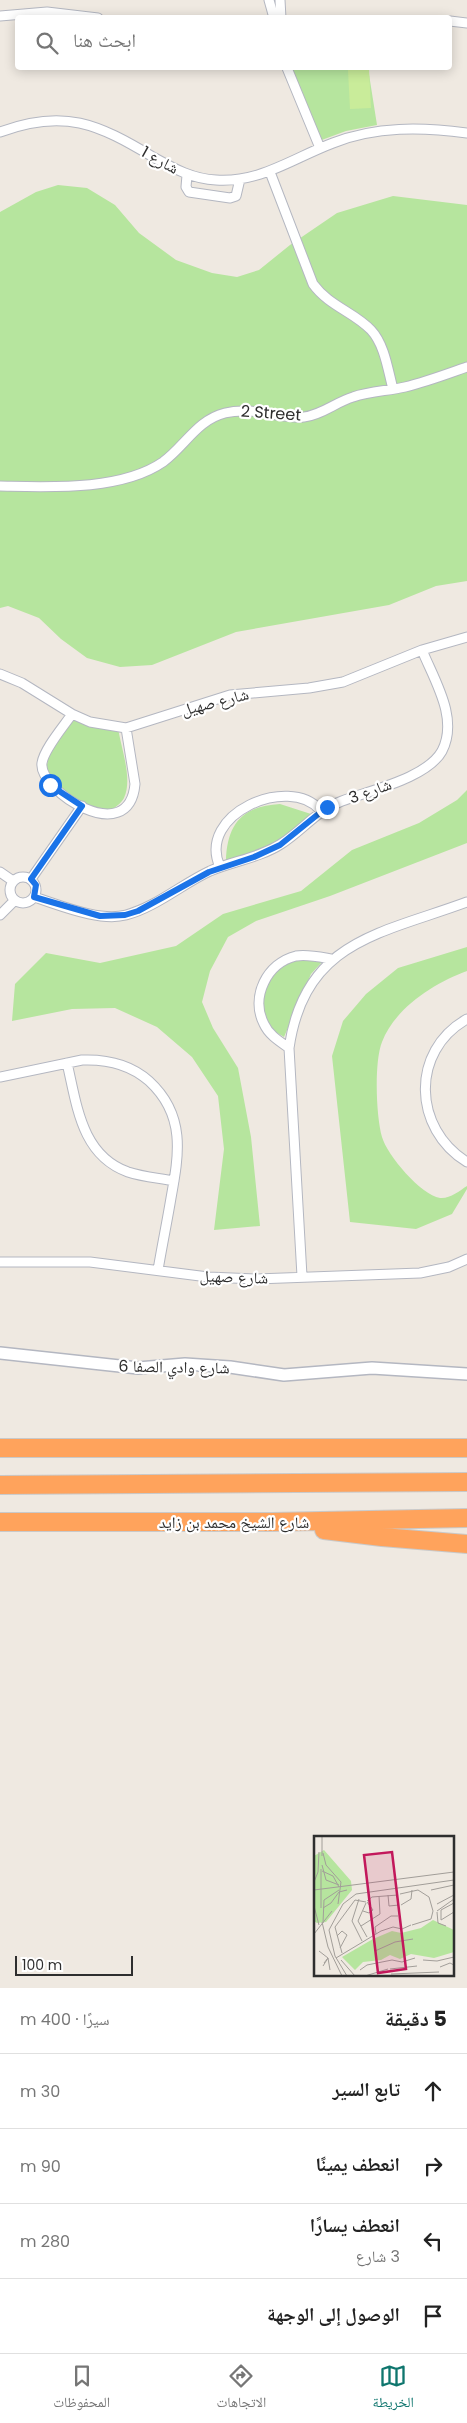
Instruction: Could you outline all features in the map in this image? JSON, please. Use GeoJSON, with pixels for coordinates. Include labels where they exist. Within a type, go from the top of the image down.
{"type":"FeatureCollection","features":[{"type":"Feature","properties":{"kind":"highway"},"geometry":{"type":"LineString","coordinates":[[0,1448],[467,1448]]}},
{"type":"Feature","properties":{"kind":"highway"},"geometry":{"type":"LineString","coordinates":[[0,1485],[467,1482]]}},
{"type":"Feature","properties":{"kind":"highway","name":"شارع الشيخ محمد بن زايد"},"geometry":{"type":"LineString","coordinates":[[0,1522],[272,1522],[467,1518]]}},
{"type":"Feature","properties":{"kind":"highway"},"geometry":{"type":"LineString","coordinates":[[272,1522],[382,1537],[467,1544]]}},
{"type":"Feature","properties":{"kind":"street"},"geometry":{"type":"LineString","coordinates":[[269,0],[277,14]]}},
{"type":"Feature","properties":{"kind":"street"},"geometry":{"type":"LineString","coordinates":[[277,14],[280,0]]}},
{"type":"Feature","properties":{"kind":"street"},"geometry":{"type":"LineString","coordinates":[[0,16],[47,12],[72,15]]}},
{"type":"Feature","properties":{"kind":"street"},"geometry":{"type":"LineString","coordinates":[[452,21],[467,23]]}},
{"type":"Feature","properties":{"kind":"street"},"geometry":{"type":"LineString","coordinates":[[288,70],[320,148]]}},
{"type":"Feature","properties":{"kind":"street","name":"شارع 1"},"geometry":{"type":"LineString","coordinates":[[0,132],[32,122],[54,120],[91,125],[118,136],[187,175],[213,180],[240,179],[270,172],[320,148],[357,135],[395,129],[467,133]]}},
{"type":"Feature","properties":{"kind":"street"},"geometry":{"type":"LineString","coordinates":[[270,172],[313,284],[325,299],[373,332],[382,350],[393,389]]}},
{"type":"Feature","properties":{"kind":"street"},"geometry":{"type":"LineString","coordinates":[[187,175],[186,187],[191,193],[230,198],[236,196],[240,179]]}},
{"type":"Feature","properties":{"kind":"street","name":"2 Street"},"geometry":{"type":"LineString","coordinates":[[0,486],[78,485],[127,478],[154,468],[165,460],[197,428],[208,420],[222,414],[236,410],[252,410],[305,416],[324,411],[352,397],[426,381],[467,367]]}},
{"type":"Feature","properties":{"kind":"street","name":"شارع صهيل"},"geometry":{"type":"LineString","coordinates":[[0,674],[22,683],[72,714],[90,722],[126,728],[230,695],[309,688],[343,682],[422,650],[467,637]]}},
{"type":"Feature","properties":{"kind":"street","name":"3 شارع"},"geometry":{"type":"LineString","coordinates":[[34,897],[100,916],[125,915],[138,911],[220,867],[254,857],[280,845],[320,810],[415,774],[430,765],[441,752],[448,730],[448,718],[422,650]]}},
{"type":"Feature","properties":{"kind":"street"},"geometry":{"type":"LineString","coordinates":[[72,714],[44,756],[42,772],[50,785],[82,806],[100,815],[110,815],[126,808],[131,801],[135,784],[126,728]]}},
{"type":"Feature","properties":{"kind":"street"},"geometry":{"type":"LineString","coordinates":[[220,867],[215,851],[218,838],[225,826],[244,806],[258,800],[291,798],[310,802],[320,810]]}},
{"type":"Feature","properties":{"kind":"street"},"geometry":{"type":"LineString","coordinates":[[31,879],[82,806]]}},
{"type":"Feature","properties":{"kind":"street"},"geometry":{"type":"LineString","coordinates":[[0,872],[12,881]]}},
{"type":"Feature","properties":{"kind":"street"},"geometry":{"type":"LineString","coordinates":[[23,876],[31,879],[36,885],[34,897],[27,902],[15,900],[9,889],[12,881],[23,876]]}},
{"type":"Feature","properties":{"kind":"street"},"geometry":{"type":"LineString","coordinates":[[0,915],[15,900]]}},
{"type":"Feature","properties":{"kind":"street"},"geometry":{"type":"LineString","coordinates":[[302,1276],[289,1048],[296,1015],[302,1000],[331,959],[365,938],[467,902]]}},
{"type":"Feature","properties":{"kind":"street"},"geometry":{"type":"LineString","coordinates":[[289,1048],[274,1038],[264,1024],[259,1007],[260,990],[268,974],[282,962],[297,956],[331,959]]}},
{"type":"Feature","properties":{"kind":"street"},"geometry":{"type":"LineString","coordinates":[[467,1019],[445,1036],[435,1050],[428,1066],[424,1083],[427,1109],[437,1133],[452,1152],[467,1162]]}},
{"type":"Feature","properties":{"kind":"street"},"geometry":{"type":"LineString","coordinates":[[0,1077],[95,1059],[108,1061],[134,1070],[155,1086],[170,1110],[178,1137],[174,1181],[158,1270]]}},
{"type":"Feature","properties":{"kind":"street"},"geometry":{"type":"LineString","coordinates":[[67,1063],[81,1125],[95,1149],[116,1167],[129,1172],[174,1181]]}},
{"type":"Feature","properties":{"kind":"street","name":"شارع صهيل"},"geometry":{"type":"LineString","coordinates":[[0,1262],[90,1262],[232,1278],[420,1273],[449,1267],[467,1260]]}},
{"type":"Feature","properties":{"kind":"street","name":"شارع وادي الصفا 6"},"geometry":{"type":"LineString","coordinates":[[0,1353],[138,1368],[185,1364],[230,1367],[284,1375],[372,1368],[467,1374]]}},
{"type":"Feature","properties":{"kind":"green space"},"geometry":{"type":"Polygon","coordinates":[[[290,70],[368,70],[377,125],[346,131],[319,141],[290,70]]]}},
{"type":"Feature","properties":{"kind":"green space"},"geometry":{"type":"Polygon","coordinates":[[[348,70],[369,70],[371,108],[350,109],[348,70]]]}},
{"type":"Feature","properties":{"kind":"green space"},"geometry":{"type":"Polygon","coordinates":[[[58,185],[87,188],[115,205],[139,233],[176,260],[212,273],[237,277],[259,270],[290,245],[337,213],[393,196],[467,205],[467,581],[436,586],[389,605],[236,632],[152,665],[120,667],[87,658],[61,639],[39,618],[8,606],[0,608],[0,212],[36,192],[58,185]]]}},
{"type":"Feature","properties":{"kind":"green space"},"geometry":{"type":"Polygon","coordinates":[[[69,716],[118,728],[126,763],[127,782],[124,798],[113,809],[97,809],[84,804],[60,787],[49,774],[47,764],[49,757],[69,716]]]}},
{"type":"Feature","properties":{"kind":"green space"},"geometry":{"type":"Polygon","coordinates":[[[467,790],[467,843],[330,896],[256,921],[228,937],[210,971],[202,1002],[213,1028],[238,1068],[251,1137],[260,1226],[214,1230],[224,1149],[218,1096],[192,1057],[157,1027],[115,1008],[72,1009],[12,1021],[15,984],[46,953],[100,963],[176,946],[223,914],[301,891],[352,850],[419,823],[457,800],[467,790]]]}},
{"type":"Feature","properties":{"kind":"green space"},"geometry":{"type":"Polygon","coordinates":[[[280,804],[311,814],[290,833],[263,850],[226,861],[230,837],[239,819],[246,813],[256,809],[280,804]]]}},
{"type":"Feature","properties":{"kind":"green space"},"geometry":{"type":"Polygon","coordinates":[[[467,947],[467,971],[442,982],[417,998],[396,1018],[388,1030],[379,1051],[377,1089],[378,1116],[382,1137],[391,1154],[406,1173],[424,1190],[440,1198],[451,1196],[467,1186],[467,1189],[452,1214],[416,1229],[350,1222],[332,1056],[343,1021],[366,994],[398,968],[467,947]]]}},
{"type":"Feature","properties":{"kind":"green space"},"geometry":{"type":"Polygon","coordinates":[[[309,959],[322,962],[311,974],[284,1037],[269,1027],[264,1017],[262,1008],[265,989],[268,981],[281,966],[291,960],[309,959]]]}},
{"type":"Feature","properties":{"kind":"route"},"geometry":{"type":"LineString","coordinates":[[50,785],[82,806],[31,879],[36,885],[34,897],[100,916],[114,917],[138,911],[209,872],[268,851],[280,845],[303,827],[320,810],[327,807]]}}]}
